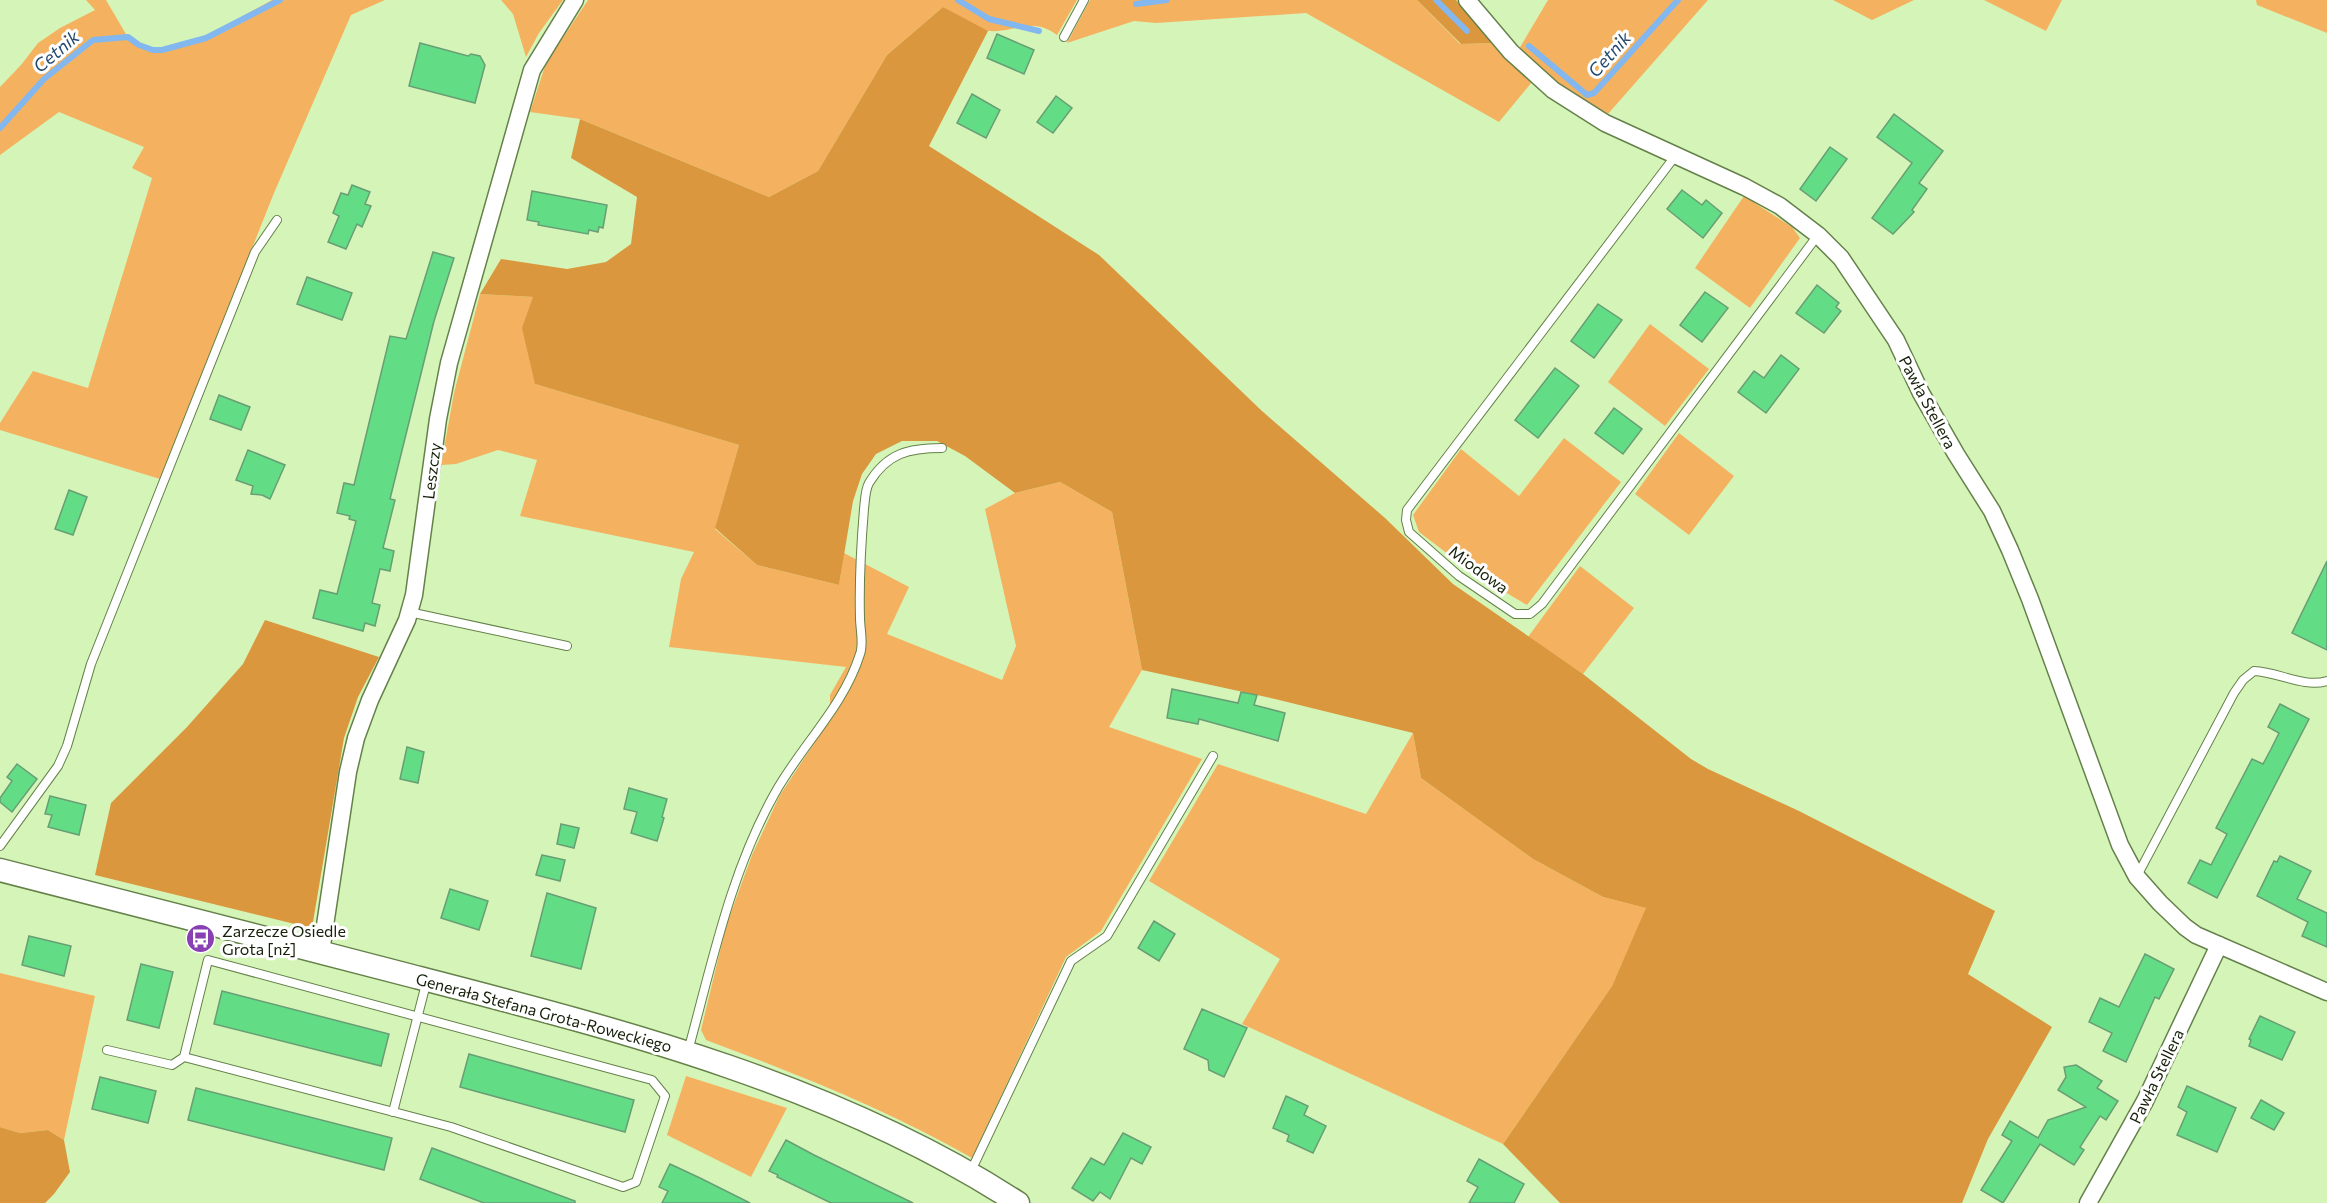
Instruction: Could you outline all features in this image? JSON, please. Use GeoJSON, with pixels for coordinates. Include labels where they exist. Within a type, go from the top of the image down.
{"type":"FeatureCollection","features":[{"type":"Feature","properties":{"kind":"street","name":"Leszczy"},"geometry":{"type":"LineString","coordinates":[[321,952],[348,772],[356,738],[410,612],[418,573],[438,419],[449,363],[532,70],[575,0]]}},
{"type":"Feature","properties":{"kind":"street","name":"Pawła Stellera"},"geometry":{"type":"LineString","coordinates":[[1467,0],[1511,52],[1553,90],[1605,123],[1780,206],[1818,235],[1841,258],[1896,340],[1921,393],[1992,511],[2030,599],[2121,845],[2137,877],[2160,903],[2196,935],[2327,992]]}},
{"type":"Feature","properties":{"kind":"street","name":"Generała Stefana Grota-Roweckiego"},"geometry":{"type":"LineString","coordinates":[[0,870],[321,952],[687,1051],[832,1108],[897,1137],[970,1174],[1008,1200]]}},
{"type":"Feature","properties":{"kind":"street","name":"Pawła Stellera"},"geometry":{"type":"LineString","coordinates":[[2088,1203],[2145,1101],[2219,945]]}},
{"type":"Feature","properties":{"kind":"lane"},"geometry":{"type":"LineString","coordinates":[[1064,37],[1084,0]]}},
{"type":"Feature","properties":{"kind":"lane","name":"Miodowa"},"geometry":{"type":"LineString","coordinates":[[1676,155],[1407,510],[1406,520],[1409,532],[1459,576],[1515,614],[1530,614],[1542,604],[1818,235]]}},
{"type":"Feature","properties":{"kind":"lane"},"geometry":{"type":"LineString","coordinates":[[0,846],[58,766],[67,746],[91,664],[255,252],[277,220]]}},
{"type":"Feature","properties":{"kind":"lane"},"geometry":{"type":"LineString","coordinates":[[687,1051],[722,924],[746,853],[774,793],[805,745],[846,689],[861,652],[861,544],[867,486],[879,466],[897,454],[924,448],[942,448]]}},
{"type":"Feature","properties":{"kind":"lane"},"geometry":{"type":"LineString","coordinates":[[410,612],[567,646]]}},
{"type":"Feature","properties":{"kind":"lane"},"geometry":{"type":"LineString","coordinates":[[2137,877],[2243,680],[2254,671],[2271,672],[2309,684],[2327,681]]}},
{"type":"Feature","properties":{"kind":"lane"},"geometry":{"type":"LineString","coordinates":[[970,1174],[1071,961],[1107,936],[1213,756]]}},
{"type":"Feature","properties":{"kind":"lane"},"geometry":{"type":"LineString","coordinates":[[107,1050],[172,1065],[184,1057],[208,960],[652,1080],[665,1096],[636,1182],[623,1187],[451,1127],[184,1057]]}},
{"type":"Feature","properties":{"kind":"lane"},"geometry":{"type":"LineString","coordinates":[[393,1112],[427,980]]}},
{"type":"Feature","properties":{"kind":"shaded area"},"geometry":{"type":"Polygon","coordinates":[[[86,0],[106,0],[130,41],[157,52],[212,33],[272,0],[385,0],[351,15],[274,193],[160,479],[0,430],[0,423],[33,371],[88,388],[152,178],[132,168],[144,147],[59,112],[0,155],[0,87],[38,43],[60,28],[95,10],[86,0]]]}},
{"type":"Feature","properties":{"kind":"shaded area"},"geometry":{"type":"Polygon","coordinates":[[[501,0],[563,0],[539,33],[526,57],[513,14],[501,0]]]}},
{"type":"Feature","properties":{"kind":"shaded area"},"geometry":{"type":"Polygon","coordinates":[[[588,0],[1077,0],[1057,35],[1048,29],[1032,26],[998,31],[984,30],[943,7],[887,55],[818,171],[769,197],[580,119],[530,112],[546,63],[588,0]]]}},
{"type":"Feature","properties":{"kind":"shaded area"},"geometry":{"type":"Polygon","coordinates":[[[1090,0],[1417,0],[1460,44],[1492,43],[1507,54],[1532,82],[1499,122],[1306,13],[1156,23],[1134,21],[1067,43],[1090,0]]]}},
{"type":"Feature","properties":{"kind":"shaded area"},"geometry":{"type":"Polygon","coordinates":[[[1417,0],[1456,0],[1492,43],[1461,44],[1417,0]]]}},
{"type":"Feature","properties":{"kind":"shaded area"},"geometry":{"type":"Polygon","coordinates":[[[1548,0],[1708,0],[1608,114],[1557,83],[1519,49],[1548,0]]]}},
{"type":"Feature","properties":{"kind":"shaded area"},"geometry":{"type":"Polygon","coordinates":[[[1833,0],[1914,0],[1872,20],[1833,0]]]}},
{"type":"Feature","properties":{"kind":"shaded area"},"geometry":{"type":"Polygon","coordinates":[[[1984,0],[2062,0],[2046,31],[1984,0]]]}},
{"type":"Feature","properties":{"kind":"shaded area"},"geometry":{"type":"Polygon","coordinates":[[[2256,0],[2327,0],[2327,33],[2257,5],[2256,0]]]}},
{"type":"Feature","properties":{"kind":"shaded area"},"geometry":{"type":"Polygon","coordinates":[[[943,7],[988,31],[929,146],[1099,255],[1262,411],[1385,518],[1453,584],[1583,674],[1691,759],[1995,911],[1968,974],[2052,1027],[1988,1139],[1962,1203],[1560,1203],[1503,1144],[1612,986],[1646,908],[1603,897],[1533,859],[1421,778],[1413,733],[1275,699],[1142,670],[1112,512],[1060,482],[1015,493],[965,456],[937,441],[902,441],[876,454],[862,474],[853,501],[839,585],[757,565],[715,528],[739,445],[535,384],[522,328],[533,297],[480,294],[501,259],[567,269],[606,262],[631,244],[637,197],[571,158],[580,119],[769,197],[818,171],[887,55],[943,7]]]}},
{"type":"Feature","properties":{"kind":"shaded area"},"geometry":{"type":"Polygon","coordinates":[[[1744,196],[1792,227],[1800,238],[1750,308],[1695,268],[1744,196]]]}},
{"type":"Feature","properties":{"kind":"shaded area"},"geometry":{"type":"Polygon","coordinates":[[[480,294],[533,297],[535,384],[739,445],[715,529],[757,565],[839,585],[844,553],[909,587],[887,634],[1002,680],[1016,646],[985,509],[1015,493],[1060,482],[1112,512],[1142,670],[1109,727],[1202,759],[1101,931],[1066,957],[972,1158],[908,1124],[842,1094],[706,1040],[701,1030],[726,926],[752,855],[780,795],[830,719],[830,695],[846,667],[669,647],[681,579],[694,552],[520,516],[537,460],[498,450],[456,464],[441,465],[454,393],[480,294]]]}},
{"type":"Feature","properties":{"kind":"shaded area"},"geometry":{"type":"Polygon","coordinates":[[[1650,324],[1709,369],[1665,426],[1608,382],[1650,324]]]}},
{"type":"Feature","properties":{"kind":"shaded area"},"geometry":{"type":"Polygon","coordinates":[[[1679,433],[1734,476],[1689,535],[1635,494],[1679,433]]]}},
{"type":"Feature","properties":{"kind":"shaded area"},"geometry":{"type":"Polygon","coordinates":[[[1564,438],[1621,482],[1527,605],[1473,573],[1419,532],[1413,515],[1461,449],[1519,496],[1564,438]]]}},
{"type":"Feature","properties":{"kind":"shaded area"},"geometry":{"type":"Polygon","coordinates":[[[1580,566],[1634,608],[1583,674],[1528,637],[1580,566]]]}},
{"type":"Feature","properties":{"kind":"shaded area"},"geometry":{"type":"Polygon","coordinates":[[[265,620],[379,657],[358,697],[344,738],[313,922],[307,927],[95,875],[111,803],[187,727],[243,664],[265,620]]]}},
{"type":"Feature","properties":{"kind":"shaded area"},"geometry":{"type":"Polygon","coordinates":[[[1413,733],[1421,778],[1533,859],[1603,897],[1647,908],[1612,986],[1503,1144],[1242,1024],[1280,959],[1149,881],[1218,764],[1366,814],[1413,733]]]}},
{"type":"Feature","properties":{"kind":"shaded area"},"geometry":{"type":"Polygon","coordinates":[[[0,973],[95,996],[64,1140],[48,1130],[20,1133],[0,1127],[0,973]]]}},
{"type":"Feature","properties":{"kind":"shaded area"},"geometry":{"type":"Polygon","coordinates":[[[686,1076],[787,1108],[751,1177],[667,1135],[686,1076]]]}},
{"type":"Feature","properties":{"kind":"shaded area"},"geometry":{"type":"Polygon","coordinates":[[[0,1127],[20,1133],[48,1130],[64,1140],[70,1172],[45,1203],[0,1203],[0,1127]]]}},
{"type":"Feature","properties":{"kind":"building"},"geometry":{"type":"Polygon","coordinates":[[[997,34],[1034,50],[1024,74],[987,58],[997,34]]]}},
{"type":"Feature","properties":{"kind":"building"},"geometry":{"type":"Polygon","coordinates":[[[420,43],[468,56],[471,54],[480,56],[485,65],[475,103],[409,86],[420,43]]]}},
{"type":"Feature","properties":{"kind":"building"},"geometry":{"type":"Polygon","coordinates":[[[972,94],[1000,110],[986,138],[957,123],[972,94]]]}},
{"type":"Feature","properties":{"kind":"building"},"geometry":{"type":"Polygon","coordinates":[[[1056,96],[1072,108],[1053,133],[1037,122],[1056,96]]]}},
{"type":"Feature","properties":{"kind":"building"},"geometry":{"type":"Polygon","coordinates":[[[1894,114],[1943,151],[1919,183],[1927,189],[1912,210],[1914,212],[1893,234],[1872,218],[1912,163],[1877,137],[1894,114]]]}},
{"type":"Feature","properties":{"kind":"building"},"geometry":{"type":"Polygon","coordinates":[[[1830,147],[1847,159],[1816,201],[1800,189],[1830,147]]]}},
{"type":"Feature","properties":{"kind":"building"},"geometry":{"type":"Polygon","coordinates":[[[352,185],[370,192],[365,204],[371,206],[362,227],[357,224],[346,249],[328,242],[339,216],[333,213],[341,193],[348,195],[352,185]]]}},
{"type":"Feature","properties":{"kind":"building"},"geometry":{"type":"Polygon","coordinates":[[[1682,190],[1702,205],[1706,200],[1722,213],[1703,238],[1667,209],[1682,190]]]}},
{"type":"Feature","properties":{"kind":"building"},"geometry":{"type":"Polygon","coordinates":[[[532,191],[607,205],[603,228],[599,227],[598,232],[589,230],[588,234],[538,225],[539,222],[527,220],[532,191]]]}},
{"type":"Feature","properties":{"kind":"building"},"geometry":{"type":"Polygon","coordinates":[[[433,252],[454,258],[434,321],[390,499],[395,500],[383,548],[394,551],[390,571],[380,569],[372,603],[380,605],[375,626],[365,623],[363,631],[313,618],[320,590],[337,594],[356,521],[349,519],[350,516],[337,513],[344,483],[354,485],[390,336],[406,339],[433,252]]]}},
{"type":"Feature","properties":{"kind":"building"},"geometry":{"type":"Polygon","coordinates":[[[307,277],[352,293],[342,320],[297,304],[307,277]]]}},
{"type":"Feature","properties":{"kind":"building"},"geometry":{"type":"Polygon","coordinates":[[[1817,285],[1839,303],[1836,307],[1841,311],[1824,333],[1796,313],[1817,285]]]}},
{"type":"Feature","properties":{"kind":"building"},"geometry":{"type":"Polygon","coordinates":[[[1705,292],[1728,308],[1702,342],[1680,325],[1705,292]]]}},
{"type":"Feature","properties":{"kind":"building"},"geometry":{"type":"Polygon","coordinates":[[[1598,304],[1622,320],[1594,358],[1571,341],[1598,304]]]}},
{"type":"Feature","properties":{"kind":"building"},"geometry":{"type":"Polygon","coordinates":[[[1781,355],[1799,369],[1766,413],[1738,392],[1754,371],[1764,378],[1781,355]]]}},
{"type":"Feature","properties":{"kind":"building"},"geometry":{"type":"Polygon","coordinates":[[[1555,368],[1579,386],[1538,438],[1515,420],[1555,368]]]}},
{"type":"Feature","properties":{"kind":"building"},"geometry":{"type":"Polygon","coordinates":[[[219,395],[250,407],[241,430],[210,419],[219,395]]]}},
{"type":"Feature","properties":{"kind":"building"},"geometry":{"type":"Polygon","coordinates":[[[1614,408],[1642,429],[1623,454],[1595,433],[1614,408]]]}},
{"type":"Feature","properties":{"kind":"building"},"geometry":{"type":"Polygon","coordinates":[[[248,450],[285,465],[270,499],[262,495],[251,494],[253,486],[236,480],[248,450]]]}},
{"type":"Feature","properties":{"kind":"building"},"geometry":{"type":"Polygon","coordinates":[[[69,490],[87,497],[73,535],[55,529],[69,490]]]}},
{"type":"Feature","properties":{"kind":"building"},"geometry":{"type":"Polygon","coordinates":[[[2327,561],[2327,650],[2292,633],[2327,561]]]}},
{"type":"Feature","properties":{"kind":"building"},"geometry":{"type":"Polygon","coordinates":[[[1172,689],[1238,703],[1241,692],[1257,695],[1254,705],[1285,713],[1278,741],[1199,719],[1198,724],[1167,718],[1172,689]]]}},
{"type":"Feature","properties":{"kind":"building"},"geometry":{"type":"Polygon","coordinates":[[[2280,704],[2309,719],[2217,898],[2188,883],[2200,860],[2211,865],[2227,834],[2216,828],[2252,759],[2263,764],[2271,749],[2279,733],[2268,727],[2280,704]]]}},
{"type":"Feature","properties":{"kind":"building"},"geometry":{"type":"Polygon","coordinates":[[[407,747],[424,752],[418,783],[400,779],[407,747]]]}},
{"type":"Feature","properties":{"kind":"building"},"geometry":{"type":"Polygon","coordinates":[[[17,764],[37,779],[12,812],[0,802],[0,798],[12,781],[7,777],[17,764]]]}},
{"type":"Feature","properties":{"kind":"building"},"geometry":{"type":"Polygon","coordinates":[[[629,788],[667,799],[657,841],[631,833],[637,812],[624,809],[629,788]]]}},
{"type":"Feature","properties":{"kind":"building"},"geometry":{"type":"Polygon","coordinates":[[[50,796],[86,805],[79,835],[48,827],[52,815],[45,814],[50,796]]]}},
{"type":"Feature","properties":{"kind":"building"},"geometry":{"type":"Polygon","coordinates":[[[561,824],[579,828],[574,848],[557,844],[561,824]]]}},
{"type":"Feature","properties":{"kind":"building"},"geometry":{"type":"Polygon","coordinates":[[[542,855],[565,860],[560,881],[536,875],[542,855]]]}},
{"type":"Feature","properties":{"kind":"building"},"geometry":{"type":"Polygon","coordinates":[[[2280,856],[2311,871],[2297,899],[2327,913],[2327,947],[2302,936],[2308,922],[2257,896],[2274,861],[2277,862],[2280,856]]]}},
{"type":"Feature","properties":{"kind":"building"},"geometry":{"type":"Polygon","coordinates":[[[450,889],[488,901],[479,930],[441,918],[450,889]]]}},
{"type":"Feature","properties":{"kind":"building"},"geometry":{"type":"Polygon","coordinates":[[[547,893],[596,908],[581,969],[531,956],[547,893]]]}},
{"type":"Feature","properties":{"kind":"building"},"geometry":{"type":"Polygon","coordinates":[[[1154,921],[1175,934],[1159,961],[1138,948],[1154,921]]]}},
{"type":"Feature","properties":{"kind":"building"},"geometry":{"type":"Polygon","coordinates":[[[29,936],[71,946],[64,976],[22,965],[29,936]]]}},
{"type":"Feature","properties":{"kind":"building"},"geometry":{"type":"Polygon","coordinates":[[[2145,954],[2174,969],[2159,999],[2155,997],[2126,1062],[2103,1051],[2112,1033],[2089,1022],[2100,998],[2119,1007],[2145,954]]]}},
{"type":"Feature","properties":{"kind":"building"},"geometry":{"type":"Polygon","coordinates":[[[141,964],[173,972],[159,1028],[127,1020],[141,964]]]}},
{"type":"Feature","properties":{"kind":"building"},"geometry":{"type":"Polygon","coordinates":[[[222,991],[389,1034],[381,1066],[214,1024],[222,991]]]}},
{"type":"Feature","properties":{"kind":"building"},"geometry":{"type":"Polygon","coordinates":[[[1202,1009],[1247,1028],[1224,1077],[1209,1070],[1208,1060],[1184,1049],[1202,1009]]]}},
{"type":"Feature","properties":{"kind":"building"},"geometry":{"type":"Polygon","coordinates":[[[2260,1016],[2295,1032],[2282,1060],[2249,1046],[2251,1040],[2249,1039],[2260,1016]]]}},
{"type":"Feature","properties":{"kind":"building"},"geometry":{"type":"Polygon","coordinates":[[[469,1054],[634,1100],[625,1132],[460,1087],[469,1054]]]}},
{"type":"Feature","properties":{"kind":"building"},"geometry":{"type":"Polygon","coordinates":[[[2076,1065],[2102,1081],[2097,1088],[2118,1101],[2106,1120],[2100,1116],[2080,1147],[2084,1150],[2074,1165],[2040,1144],[2003,1203],[1981,1190],[2012,1141],[2002,1135],[2010,1121],[2038,1138],[2048,1120],[2086,1107],[2058,1090],[2066,1077],[2064,1067],[2076,1065]]]}},
{"type":"Feature","properties":{"kind":"building"},"geometry":{"type":"Polygon","coordinates":[[[100,1077],[156,1091],[148,1123],[92,1109],[100,1077]]]}},
{"type":"Feature","properties":{"kind":"building"},"geometry":{"type":"Polygon","coordinates":[[[2187,1086],[2236,1108],[2217,1152],[2177,1135],[2187,1112],[2178,1107],[2187,1086]]]}},
{"type":"Feature","properties":{"kind":"building"},"geometry":{"type":"Polygon","coordinates":[[[196,1088],[392,1138],[384,1170],[188,1120],[196,1088]]]}},
{"type":"Feature","properties":{"kind":"building"},"geometry":{"type":"Polygon","coordinates":[[[1286,1096],[1308,1106],[1304,1115],[1326,1126],[1313,1153],[1287,1141],[1289,1135],[1273,1128],[1286,1096]]]}},
{"type":"Feature","properties":{"kind":"building"},"geometry":{"type":"Polygon","coordinates":[[[2261,1100],[2284,1113],[2274,1130],[2251,1118],[2261,1100]]]}},
{"type":"Feature","properties":{"kind":"building"},"geometry":{"type":"Polygon","coordinates":[[[1123,1133],[1151,1147],[1142,1164],[1131,1158],[1110,1199],[1100,1192],[1093,1201],[1072,1188],[1091,1158],[1104,1165],[1123,1133]]]}},
{"type":"Feature","properties":{"kind":"building"},"geometry":{"type":"Polygon","coordinates":[[[786,1140],[913,1203],[831,1203],[777,1177],[778,1175],[769,1171],[786,1140]]]}},
{"type":"Feature","properties":{"kind":"building"},"geometry":{"type":"Polygon","coordinates":[[[432,1148],[575,1201],[575,1203],[484,1203],[420,1179],[432,1148]]]}},
{"type":"Feature","properties":{"kind":"building"},"geometry":{"type":"Polygon","coordinates":[[[1479,1159],[1524,1184],[1514,1203],[1469,1203],[1478,1187],[1467,1181],[1479,1159]]]}},
{"type":"Feature","properties":{"kind":"building"},"geometry":{"type":"Polygon","coordinates":[[[670,1164],[750,1203],[662,1203],[668,1191],[659,1187],[670,1164]]]}},
{"type":"Feature","properties":{"kind":"waterway","name":"Cetnik"},"geometry":{"type":"LineString","coordinates":[[0,128],[44,79],[93,40],[128,37],[139,45],[153,50],[162,50],[206,38],[280,0]]}},
{"type":"Feature","properties":{"kind":"waterway","name":"Cetnik"},"geometry":{"type":"LineString","coordinates":[[958,0],[989,19],[1039,31]]}},
{"type":"Feature","properties":{"kind":"waterway","name":"Cetnik"},"geometry":{"type":"LineString","coordinates":[[1136,4],[1167,0]]}},
{"type":"Feature","properties":{"kind":"waterway","name":"Cetnik"},"geometry":{"type":"LineString","coordinates":[[1436,0],[1467,31]]}},
{"type":"Feature","properties":{"kind":"waterway","name":"Cetnik"},"geometry":{"type":"LineString","coordinates":[[1529,46],[1587,95],[1594,93],[1678,0]]}},
{"type":"Feature","properties":{"kind":"place","name":"Zarzecze Osiedle Grota [nż]"},"geometry":{"type":"Point","coordinates":[201,939]}}]}
